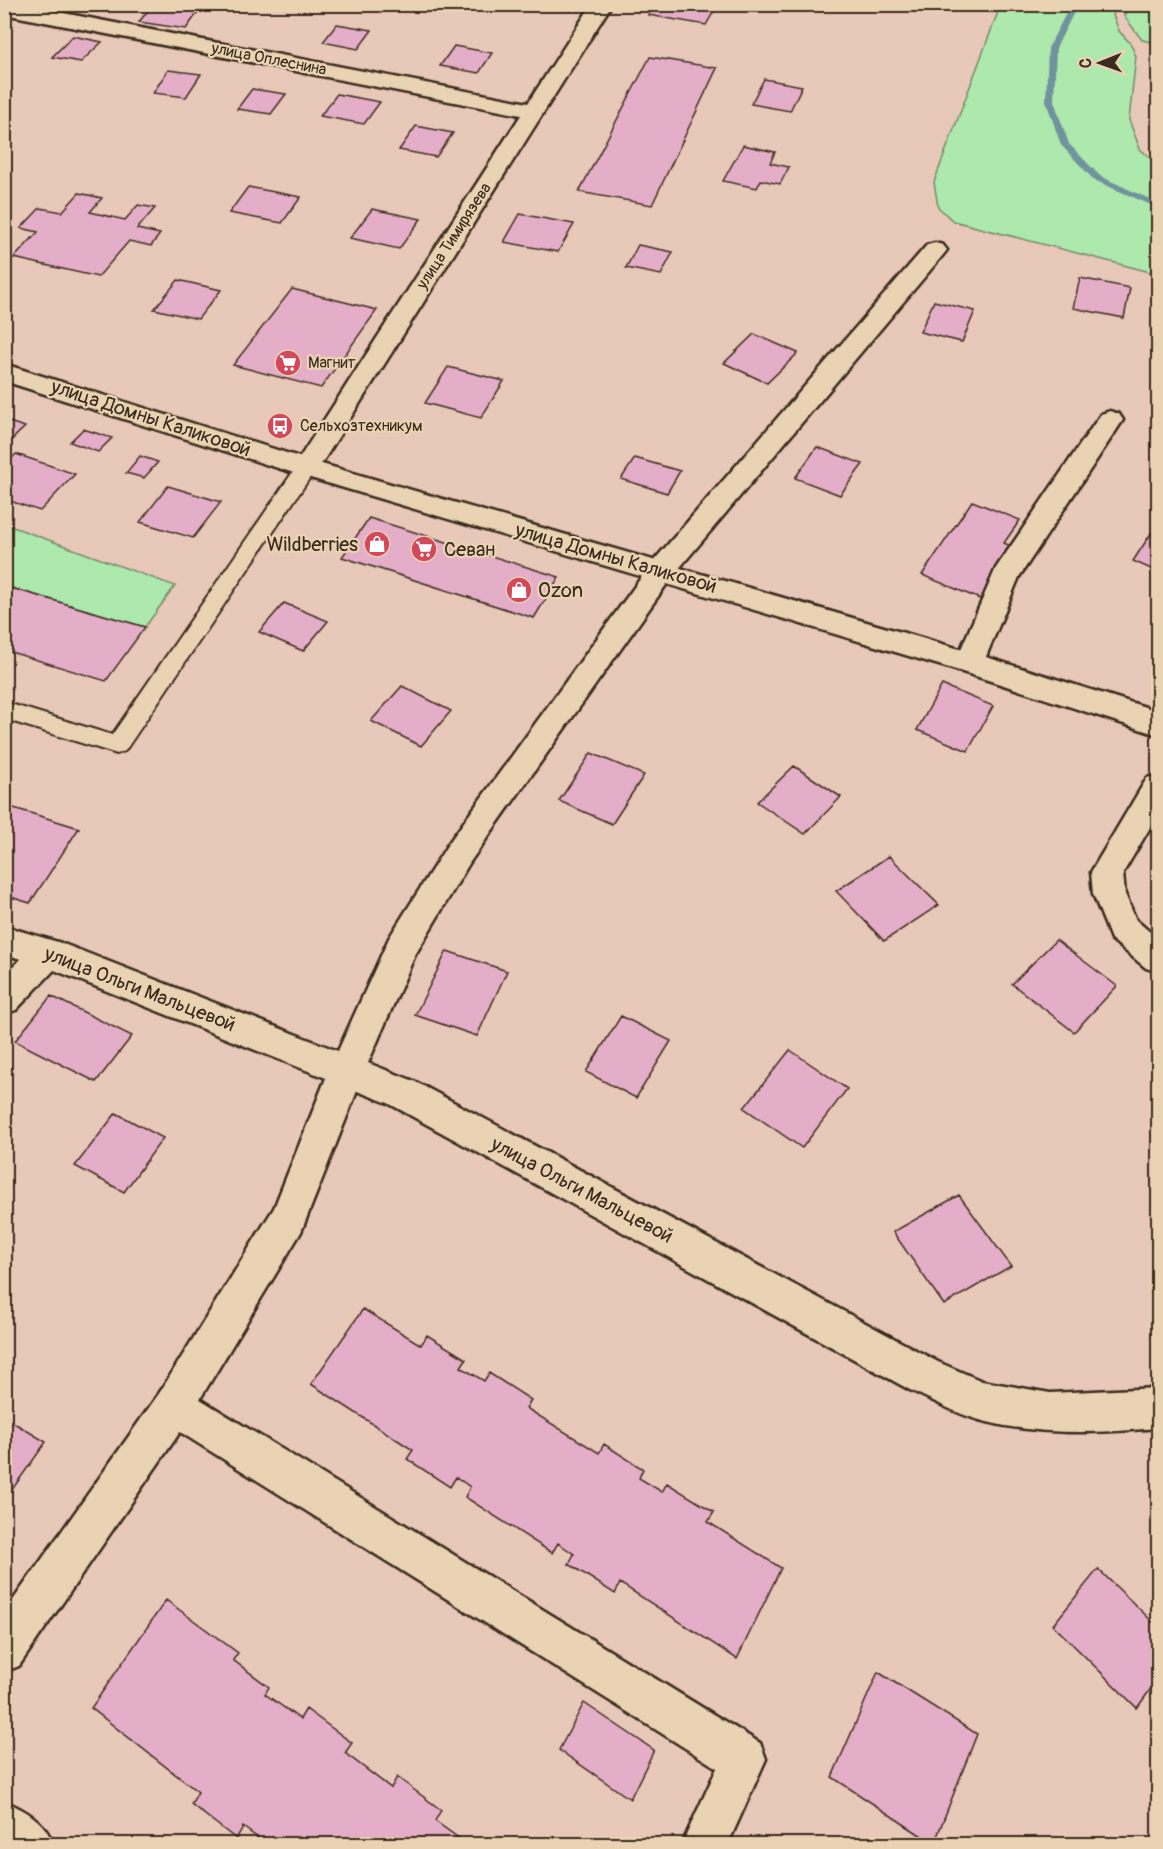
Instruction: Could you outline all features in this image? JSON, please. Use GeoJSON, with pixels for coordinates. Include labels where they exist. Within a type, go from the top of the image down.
{"type":"FeatureCollection","features":[{"type":"Feature","properties":{"kind":"street","name":"улица Тимирязева"},"geometry":{"type":"LineString","coordinates":[[306,468],[602,4]]}},
{"type":"Feature","properties":{"kind":"street","name":"улица Оплеснина"},"geometry":{"type":"LineString","coordinates":[[4,8],[72,13],[534,111]]}},
{"type":"Feature","properties":{"kind":"street"},"geometry":{"type":"LineString","coordinates":[[4,1651],[174,1406],[288,1219],[347,1070],[401,948],[459,853],[661,571],[935,250]]}},
{"type":"Feature","properties":{"kind":"street","name":"улица Домны Каликовой"},"geometry":{"type":"LineString","coordinates":[[4,372],[306,468],[970,663],[1158,723]]}},
{"type":"Feature","properties":{"kind":"street"},"geometry":{"type":"LineString","coordinates":[[970,663],[1006,575],[1110,420]]}},
{"type":"Feature","properties":{"kind":"street"},"geometry":{"type":"LineString","coordinates":[[1158,787],[1107,872],[1109,894],[1123,928],[1158,958]]}},
{"type":"Feature","properties":{"kind":"street","name":"улица Ольги Мальцевой"},"geometry":{"type":"LineString","coordinates":[[4,940],[49,952],[401,1092],[924,1376],[981,1401],[1050,1413],[1158,1408]]}},
{"type":"Feature","properties":{"kind":"street"},"geometry":{"type":"LineString","coordinates":[[4,999],[49,952]]}},
{"type":"Feature","properties":{"kind":"street"},"geometry":{"type":"LineString","coordinates":[[174,1406],[744,1759],[705,1845]]}},
{"type":"Feature","properties":{"kind":"street"},"geometry":{"type":"LineString","coordinates":[[4,1824],[30,1845]]}},
{"type":"Feature","properties":{"kind":"lane"},"geometry":{"type":"LineString","coordinates":[[4,710],[117,745],[306,468]]}},
{"type":"Feature","properties":{"kind":"green space"},"geometry":{"type":"Polygon","coordinates":[[[1001,4],[1117,5],[1113,15],[1119,31],[1130,43],[1136,56],[1129,120],[1140,149],[1158,164],[1158,274],[953,221],[938,207],[934,182],[1001,4]]]}},
{"type":"Feature","properties":{"kind":"green space"},"geometry":{"type":"Polygon","coordinates":[[[1129,5],[1158,5],[1158,43],[1142,40],[1124,16],[1129,5]]]}},
{"type":"Feature","properties":{"kind":"green space"},"geometry":{"type":"Polygon","coordinates":[[[4,524],[175,586],[145,627],[5,586],[4,524]]]}},
{"type":"Feature","properties":{"kind":"building"},"geometry":{"type":"Polygon","coordinates":[[[153,4],[201,8],[186,29],[139,22],[153,4]]]}},
{"type":"Feature","properties":{"kind":"building"},"geometry":{"type":"Polygon","coordinates":[[[532,4],[574,4],[570,11],[532,4]]]}},
{"type":"Feature","properties":{"kind":"building"},"geometry":{"type":"Polygon","coordinates":[[[655,4],[718,4],[706,25],[648,15],[655,4]]]}},
{"type":"Feature","properties":{"kind":"building"},"geometry":{"type":"Polygon","coordinates":[[[337,24],[372,30],[358,49],[323,42],[337,24]]]}},
{"type":"Feature","properties":{"kind":"building"},"geometry":{"type":"Polygon","coordinates":[[[73,36],[102,42],[81,62],[52,57],[73,36]]]}},
{"type":"Feature","properties":{"kind":"building"},"geometry":{"type":"Polygon","coordinates":[[[454,46],[492,53],[479,73],[440,66],[454,46]]]}},
{"type":"Feature","properties":{"kind":"building"},"geometry":{"type":"Polygon","coordinates":[[[650,57],[717,68],[652,205],[579,192],[650,57]]]}},
{"type":"Feature","properties":{"kind":"building"},"geometry":{"type":"Polygon","coordinates":[[[168,70],[201,74],[186,97],[153,93],[168,70]]]}},
{"type":"Feature","properties":{"kind":"building"},"geometry":{"type":"Polygon","coordinates":[[[764,79],[802,86],[790,111],[751,104],[764,79]]]}},
{"type":"Feature","properties":{"kind":"building"},"geometry":{"type":"Polygon","coordinates":[[[252,89],[286,94],[271,114],[237,109],[252,89]]]}},
{"type":"Feature","properties":{"kind":"building"},"geometry":{"type":"Polygon","coordinates":[[[337,94],[380,102],[364,124],[320,116],[337,94]]]}},
{"type":"Feature","properties":{"kind":"building"},"geometry":{"type":"Polygon","coordinates":[[[416,126],[453,133],[436,157],[399,150],[416,126]]]}},
{"type":"Feature","properties":{"kind":"building"},"geometry":{"type":"Polygon","coordinates":[[[743,145],[775,152],[770,163],[789,167],[780,184],[761,180],[757,188],[723,181],[743,145]]]}},
{"type":"Feature","properties":{"kind":"building"},"geometry":{"type":"Polygon","coordinates":[[[248,187],[301,197],[282,223],[229,213],[248,187]]]}},
{"type":"Feature","properties":{"kind":"building"},"geometry":{"type":"Polygon","coordinates":[[[79,193],[102,198],[90,212],[125,220],[138,205],[155,208],[137,229],[160,234],[151,246],[129,241],[98,277],[14,258],[38,232],[21,228],[40,208],[62,212],[79,193]]]}},
{"type":"Feature","properties":{"kind":"building"},"geometry":{"type":"Polygon","coordinates":[[[372,209],[421,219],[399,249],[350,238],[372,209]]]}},
{"type":"Feature","properties":{"kind":"building"},"geometry":{"type":"Polygon","coordinates":[[[520,214],[574,224],[558,252],[504,242],[520,214]]]}},
{"type":"Feature","properties":{"kind":"building"},"geometry":{"type":"Polygon","coordinates":[[[638,245],[673,252],[661,275],[626,268],[638,245]]]}},
{"type":"Feature","properties":{"kind":"building"},"geometry":{"type":"Polygon","coordinates":[[[1080,278],[1130,288],[1124,318],[1073,308],[1080,278]]]}},
{"type":"Feature","properties":{"kind":"building"},"geometry":{"type":"Polygon","coordinates":[[[178,280],[221,290],[198,319],[154,309],[178,280]]]}},
{"type":"Feature","properties":{"kind":"building"},"geometry":{"type":"Polygon","coordinates":[[[292,289],[377,310],[321,388],[233,365],[292,289]]]}},
{"type":"Feature","properties":{"kind":"building"},"geometry":{"type":"Polygon","coordinates":[[[934,301],[975,311],[962,342],[920,332],[934,301]]]}},
{"type":"Feature","properties":{"kind":"building"},"geometry":{"type":"Polygon","coordinates":[[[754,334],[798,353],[767,383],[724,363],[754,334]]]}},
{"type":"Feature","properties":{"kind":"building"},"geometry":{"type":"Polygon","coordinates":[[[448,367],[504,381],[481,418],[425,403],[448,367]]]}},
{"type":"Feature","properties":{"kind":"building"},"geometry":{"type":"Polygon","coordinates":[[[6,421],[25,427],[4,447],[4,423],[6,421]]]}},
{"type":"Feature","properties":{"kind":"building"},"geometry":{"type":"Polygon","coordinates":[[[83,429],[112,438],[98,452],[70,442],[83,429]]]}},
{"type":"Feature","properties":{"kind":"building"},"geometry":{"type":"Polygon","coordinates":[[[817,447],[863,464],[840,495],[795,478],[817,447]]]}},
{"type":"Feature","properties":{"kind":"building"},"geometry":{"type":"Polygon","coordinates":[[[16,454],[75,474],[40,511],[4,499],[4,466],[16,454]]]}},
{"type":"Feature","properties":{"kind":"building"},"geometry":{"type":"Polygon","coordinates":[[[140,456],[158,462],[144,478],[126,473],[140,456]]]}},
{"type":"Feature","properties":{"kind":"building"},"geometry":{"type":"Polygon","coordinates":[[[635,458],[680,471],[667,493],[621,479],[635,458]]]}},
{"type":"Feature","properties":{"kind":"building"},"geometry":{"type":"Polygon","coordinates":[[[168,486],[221,502],[193,538],[140,522],[168,486]]]}},
{"type":"Feature","properties":{"kind":"building"},"geometry":{"type":"Polygon","coordinates":[[[972,501],[1020,520],[1004,543],[1013,547],[980,599],[922,575],[972,501]]]}},
{"type":"Feature","properties":{"kind":"building"},"geometry":{"type":"Polygon","coordinates":[[[369,518],[559,577],[534,618],[342,557],[369,518]]]}},
{"type":"Feature","properties":{"kind":"building"},"geometry":{"type":"Polygon","coordinates":[[[1152,532],[1158,535],[1158,572],[1133,561],[1152,532]]]}},
{"type":"Feature","properties":{"kind":"building"},"geometry":{"type":"Polygon","coordinates":[[[4,586],[145,627],[106,681],[4,650],[4,586]]]}},
{"type":"Feature","properties":{"kind":"building"},"geometry":{"type":"Polygon","coordinates":[[[284,603],[328,621],[303,651],[259,632],[284,603]]]}},
{"type":"Feature","properties":{"kind":"building"},"geometry":{"type":"Polygon","coordinates":[[[942,685],[993,706],[968,751],[917,730],[942,685]]]}},
{"type":"Feature","properties":{"kind":"building"},"geometry":{"type":"Polygon","coordinates":[[[402,686],[451,711],[421,746],[371,721],[402,686]]]}},
{"type":"Feature","properties":{"kind":"building"},"geometry":{"type":"Polygon","coordinates":[[[591,753],[644,775],[612,824],[559,801],[591,753]]]}},
{"type":"Feature","properties":{"kind":"building"},"geometry":{"type":"Polygon","coordinates":[[[794,766],[841,797],[805,834],[757,802],[794,766]]]}},
{"type":"Feature","properties":{"kind":"building"},"geometry":{"type":"Polygon","coordinates":[[[4,805],[79,828],[30,903],[4,895],[4,805]]]}},
{"type":"Feature","properties":{"kind":"building"},"geometry":{"type":"Polygon","coordinates":[[[889,856],[939,905],[884,941],[836,891],[889,856]]]}},
{"type":"Feature","properties":{"kind":"building"},"geometry":{"type":"Polygon","coordinates":[[[1056,940],[1117,986],[1074,1032],[1012,984],[1056,940]]]}},
{"type":"Feature","properties":{"kind":"building"},"geometry":{"type":"Polygon","coordinates":[[[447,951],[507,971],[477,1036],[415,1015],[447,951]]]}},
{"type":"Feature","properties":{"kind":"building"},"geometry":{"type":"Polygon","coordinates":[[[51,996],[132,1036],[96,1082],[15,1041],[51,996]]]}},
{"type":"Feature","properties":{"kind":"building"},"geometry":{"type":"Polygon","coordinates":[[[621,1016],[671,1041],[636,1098],[586,1072],[621,1016]]]}},
{"type":"Feature","properties":{"kind":"building"},"geometry":{"type":"Polygon","coordinates":[[[790,1050],[847,1089],[802,1148],[744,1108],[790,1050]]]}},
{"type":"Feature","properties":{"kind":"building"},"geometry":{"type":"Polygon","coordinates":[[[116,1113],[163,1138],[124,1192],[75,1166],[116,1113]]]}},
{"type":"Feature","properties":{"kind":"building"},"geometry":{"type":"Polygon","coordinates":[[[959,1195],[1011,1266],[944,1305],[893,1232],[959,1195]]]}},
{"type":"Feature","properties":{"kind":"building"},"geometry":{"type":"Polygon","coordinates":[[[363,1309],[421,1345],[427,1335],[466,1359],[461,1367],[484,1381],[489,1373],[531,1400],[526,1408],[599,1453],[604,1444],[643,1469],[639,1478],[662,1492],[667,1483],[714,1512],[708,1522],[781,1568],[737,1659],[620,1583],[615,1594],[569,1564],[574,1554],[558,1543],[552,1553],[465,1497],[470,1487],[456,1477],[450,1487],[407,1459],[413,1450],[311,1384],[363,1309]]]}},
{"type":"Feature","properties":{"kind":"building"},"geometry":{"type":"Polygon","coordinates":[[[4,1417],[46,1442],[4,1501],[4,1417]]]}},
{"type":"Feature","properties":{"kind":"building"},"geometry":{"type":"Polygon","coordinates":[[[1098,1569],[1158,1627],[1158,1679],[1137,1708],[1053,1625],[1098,1569]]]}},
{"type":"Feature","properties":{"kind":"building"},"geometry":{"type":"Polygon","coordinates":[[[166,1600],[238,1653],[233,1660],[269,1687],[265,1694],[300,1719],[306,1709],[352,1743],[345,1753],[391,1788],[397,1777],[441,1810],[435,1821],[467,1844],[256,1844],[259,1839],[243,1827],[236,1839],[191,1804],[198,1792],[91,1708],[166,1600]]]}},
{"type":"Feature","properties":{"kind":"building"},"geometry":{"type":"Polygon","coordinates":[[[878,1672],[977,1734],[934,1844],[832,1777],[878,1672]]]}},
{"type":"Feature","properties":{"kind":"building"},"geometry":{"type":"Polygon","coordinates":[[[584,1703],[654,1750],[630,1799],[559,1750],[584,1703]]]}},
{"type":"Feature","properties":{"kind":"waterway"},"geometry":{"type":"LineString","coordinates":[[1075,4],[1052,48],[1050,101],[1065,145],[1097,178],[1158,206]]}},
{"type":"Feature","properties":{"kind":"place","name":"Магнит"},"geometry":{"type":"Point","coordinates":[288,363]}},
{"type":"Feature","properties":{"kind":"place","name":"Сельхозтехникум"},"geometry":{"type":"Point","coordinates":[280,426]}},
{"type":"Feature","properties":{"kind":"place","name":"Wildberries"},"geometry":{"type":"Point","coordinates":[377,544]}},
{"type":"Feature","properties":{"kind":"place","name":"Севан"},"geometry":{"type":"Point","coordinates":[424,549]}},
{"type":"Feature","properties":{"kind":"place","name":"Ozon"},"geometry":{"type":"Point","coordinates":[519,590]}}]}
